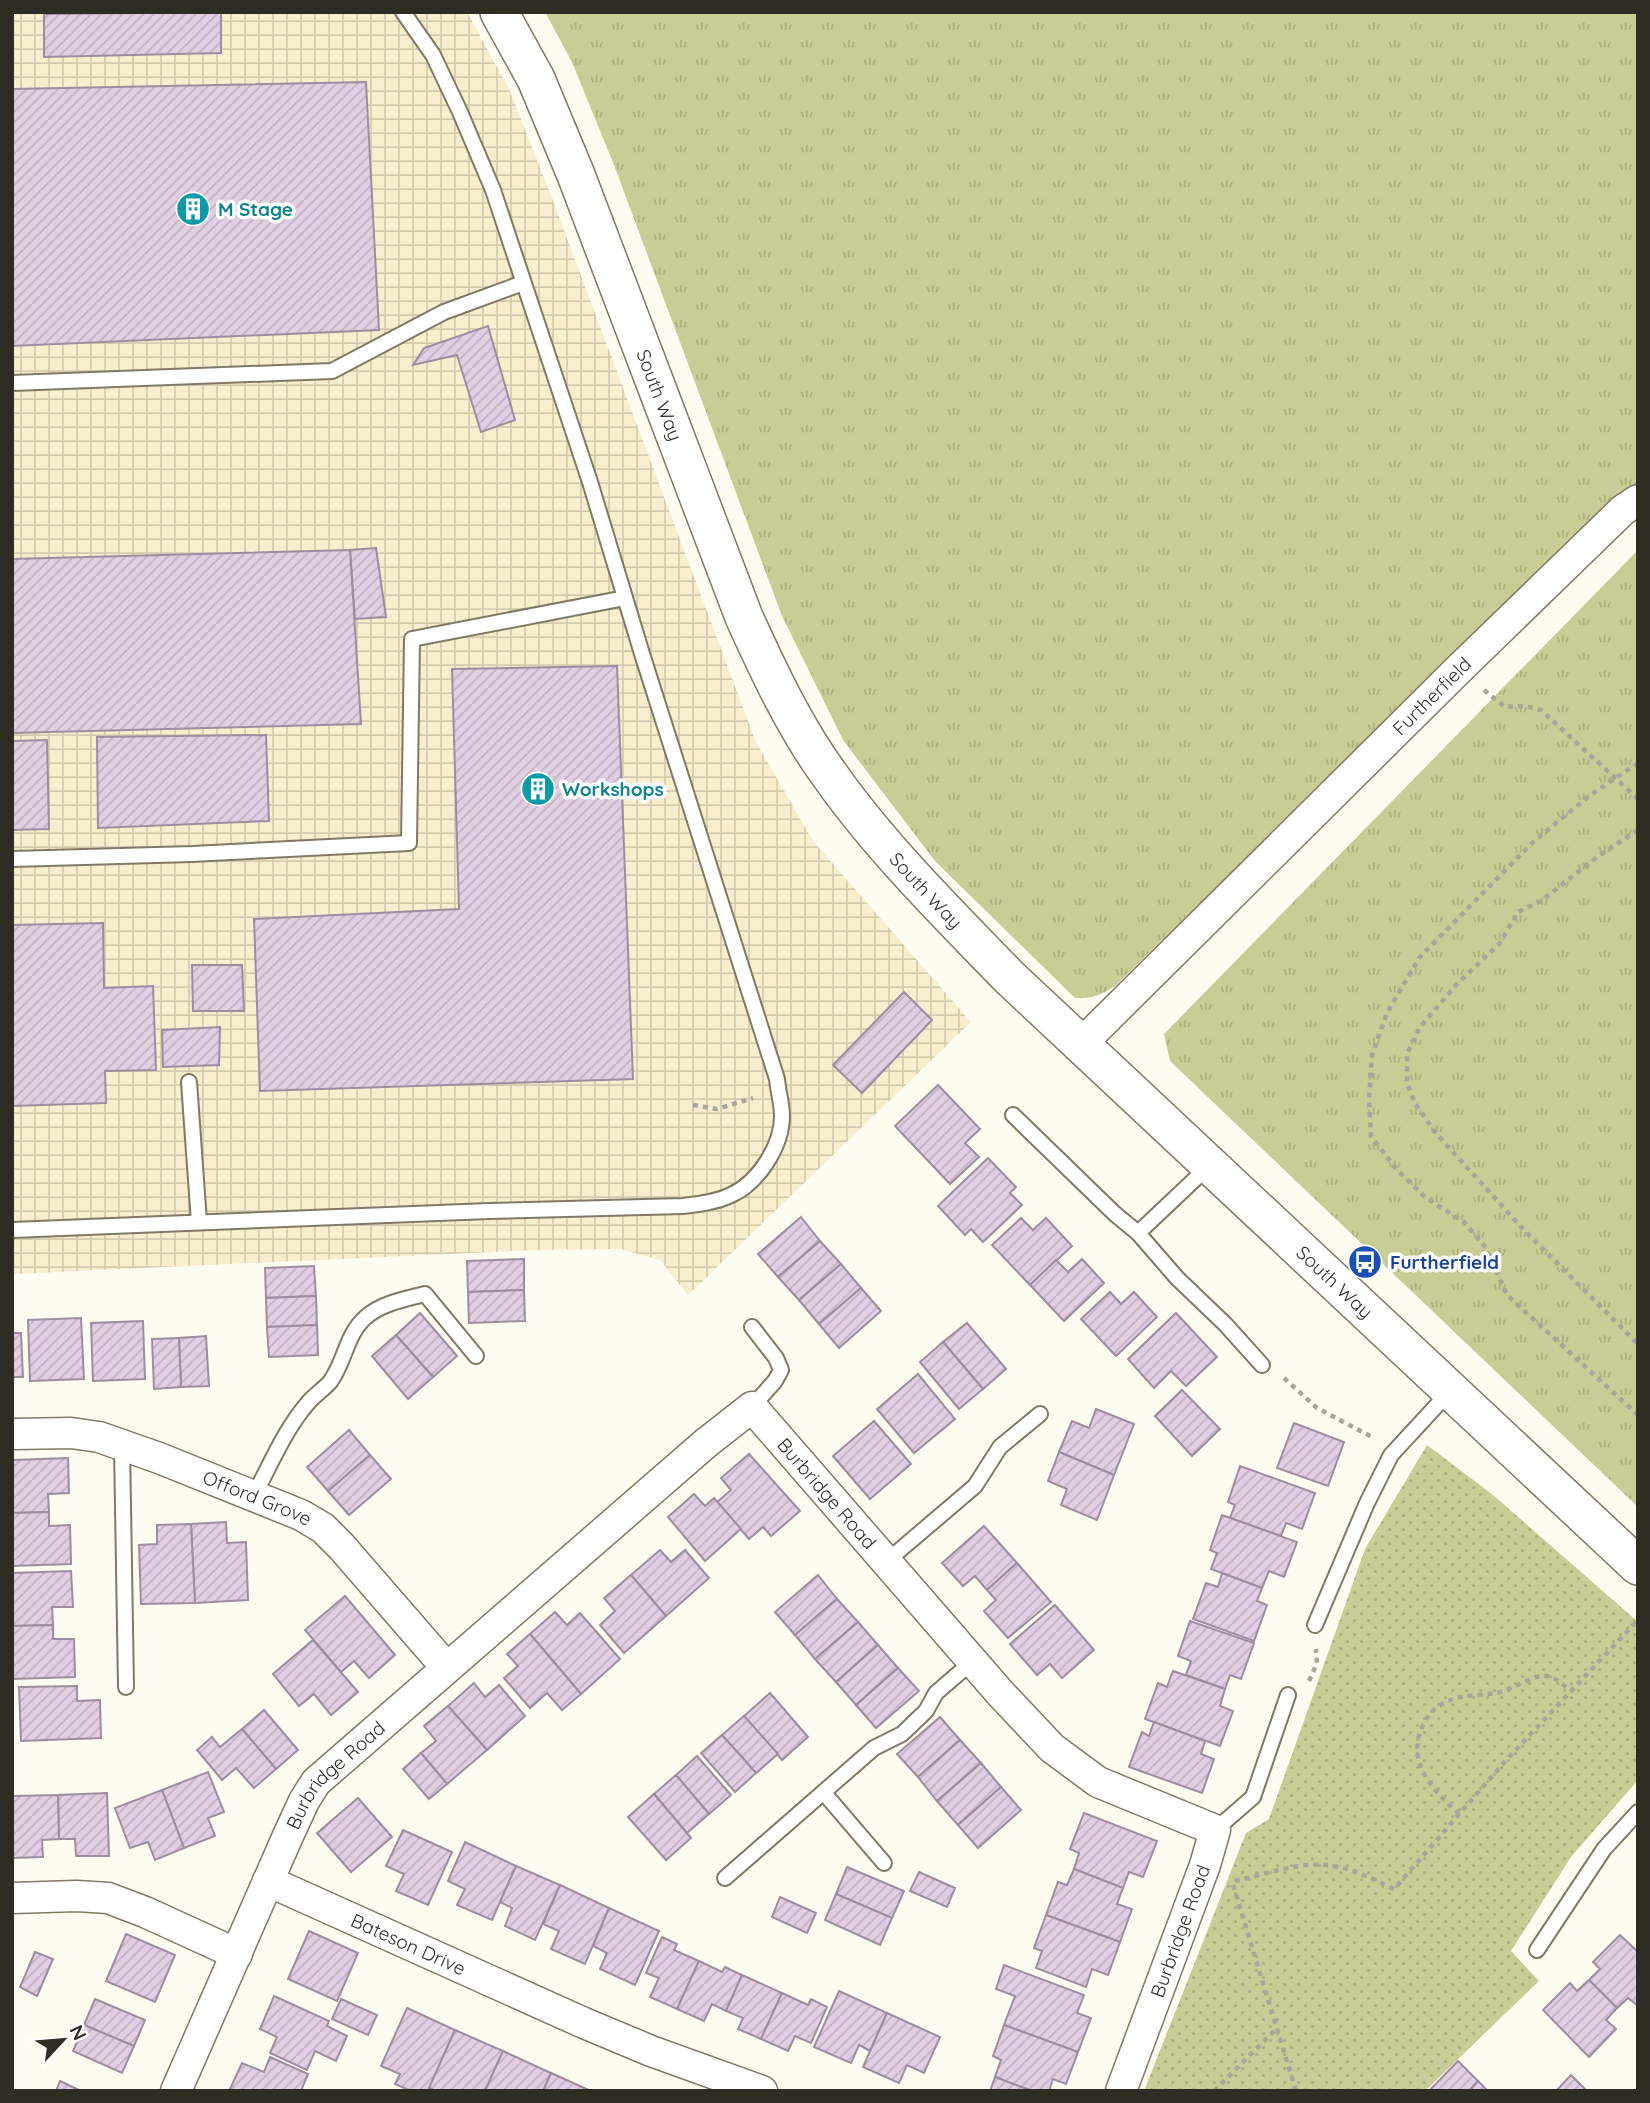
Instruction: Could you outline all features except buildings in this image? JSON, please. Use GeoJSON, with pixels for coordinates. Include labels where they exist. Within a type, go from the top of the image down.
{"type":"FeatureCollection","features":[{"type":"Feature","properties":{"kind":"street","name":"South Way"},"geometry":{"type":"LineString","coordinates":[[499,12],[536,79],[576,175],[744,617],[776,685],[829,775],[911,876],[1009,977],[1638,1566]]}},
{"type":"Feature","properties":{"kind":"street","name":"Furtherfield"},"geometry":{"type":"LineString","coordinates":[[1081,1044],[1459,669],[1623,510],[1638,500]]}},
{"type":"Feature","properties":{"kind":"street","name":"Burbridge Road"},"geometry":{"type":"LineString","coordinates":[[268,1881],[304,1801],[316,1782],[706,1443],[752,1407],[1052,1748],[1098,1782],[1215,1830],[1121,2091]]}},
{"type":"Feature","properties":{"kind":"street","name":"Offord Grove"},"geometry":{"type":"LineString","coordinates":[[12,1434],[71,1433],[99,1437],[301,1515],[323,1528],[341,1546],[446,1667]]}},
{"type":"Feature","properties":{"kind":"street"},"geometry":{"type":"LineString","coordinates":[[176,2091],[268,1881]]}},
{"type":"Feature","properties":{"kind":"street","name":"Bateson Drive"},"geometry":{"type":"LineString","coordinates":[[268,1881],[708,2080],[762,2091]]}},
{"type":"Feature","properties":{"kind":"street"},"geometry":{"type":"LineString","coordinates":[[12,1898],[108,1898],[237,1954]]}},
{"type":"Feature","properties":{"kind":"lane"},"geometry":{"type":"LineString","coordinates":[[12,1230],[683,1206],[708,1203],[733,1194],[759,1172],[774,1152],[782,1118],[777,1079],[590,482],[493,190],[433,55],[403,12]]}},
{"type":"Feature","properties":{"kind":"lane"},"geometry":{"type":"LineString","coordinates":[[12,383],[332,371],[444,312],[523,283]]}},
{"type":"Feature","properties":{"kind":"lane"},"geometry":{"type":"LineString","coordinates":[[12,859],[192,854],[409,843],[412,639],[625,598]]}},
{"type":"Feature","properties":{"kind":"lane"},"geometry":{"type":"LineString","coordinates":[[189,1082],[199,1222]]}},
{"type":"Feature","properties":{"kind":"lane"},"geometry":{"type":"LineString","coordinates":[[1013,1115],[1138,1233],[1177,1278],[1225,1324],[1262,1365]]}},
{"type":"Feature","properties":{"kind":"lane"},"geometry":{"type":"LineString","coordinates":[[1138,1233],[1211,1164]]}},
{"type":"Feature","properties":{"kind":"lane"},"geometry":{"type":"LineString","coordinates":[[253,1497],[293,1423],[308,1402],[329,1383],[340,1366],[354,1331],[367,1316],[390,1304],[425,1294],[476,1356]]}},
{"type":"Feature","properties":{"kind":"lane"},"geometry":{"type":"LineString","coordinates":[[752,1327],[776,1358],[781,1370],[752,1407]]}},
{"type":"Feature","properties":{"kind":"lane"},"geometry":{"type":"LineString","coordinates":[[1315,1625],[1367,1503],[1395,1451],[1451,1390]]}},
{"type":"Feature","properties":{"kind":"lane"},"geometry":{"type":"LineString","coordinates":[[887,1561],[975,1486],[1000,1447],[1040,1414]]}},
{"type":"Feature","properties":{"kind":"lane"},"geometry":{"type":"LineString","coordinates":[[122,1446],[127,1687]]}},
{"type":"Feature","properties":{"kind":"lane"},"geometry":{"type":"LineString","coordinates":[[725,1878],[874,1748],[902,1734],[926,1711],[936,1693],[973,1661]]}},
{"type":"Feature","properties":{"kind":"lane"},"geometry":{"type":"LineString","coordinates":[[1215,1830],[1253,1797],[1288,1695]]}},
{"type":"Feature","properties":{"kind":"lane"},"geometry":{"type":"LineString","coordinates":[[824,1793],[884,1863]]}},
{"type":"Feature","properties":{"kind":"lane"},"geometry":{"type":"LineString","coordinates":[[1537,1950],[1604,1849],[1638,1812]]}},
{"type":"Feature","properties":{"kind":"path"},"geometry":{"type":"LineString","coordinates":[[1459,669],[1505,707],[1525,706],[1541,710],[1638,799]]}},
{"type":"Feature","properties":{"kind":"path"},"geometry":{"type":"LineString","coordinates":[[1638,763],[1589,796],[1532,843],[1419,958],[1387,1013],[1372,1055],[1369,1100],[1370,1136],[1396,1170],[1426,1198],[1464,1222],[1486,1248],[1507,1295],[1638,1415]]}},
{"type":"Feature","properties":{"kind":"path"},"geometry":{"type":"LineString","coordinates":[[1638,830],[1597,857],[1541,901],[1518,912],[1499,944],[1457,984],[1420,1027],[1407,1054],[1407,1084],[1415,1103],[1434,1131],[1522,1229],[1638,1344]]}},
{"type":"Feature","properties":{"kind":"path"},"geometry":{"type":"LineString","coordinates":[[693,1105],[717,1109],[778,1090]]}},
{"type":"Feature","properties":{"kind":"path"},"geometry":{"type":"LineString","coordinates":[[1262,1365],[1283,1378],[1317,1408],[1344,1420],[1395,1451]]}},
{"type":"Feature","properties":{"kind":"path"},"geometry":{"type":"LineString","coordinates":[[1296,2091],[1275,2030],[1232,1881],[1302,1866],[1336,1866],[1372,1878],[1394,1889],[1570,1690],[1638,1620]]}},
{"type":"Feature","properties":{"kind":"path"},"geometry":{"type":"LineString","coordinates":[[1288,1695],[1307,1684],[1317,1663],[1315,1625]]}},
{"type":"Feature","properties":{"kind":"path"},"geometry":{"type":"LineString","coordinates":[[1459,1814],[1431,1787],[1420,1770],[1416,1755],[1419,1734],[1433,1709],[1450,1699],[1511,1690],[1539,1676],[1548,1675],[1570,1690]]}},
{"type":"Feature","properties":{"kind":"path"},"geometry":{"type":"LineString","coordinates":[[1214,2091],[1275,2030]]}},
{"type":"Feature","properties":{"kind":"shaded area"},"geometry":{"type":"Polygon","coordinates":[[[12,12],[467,12],[510,91],[756,742],[813,841],[971,1022],[688,1295],[660,1260],[620,1249],[536,1250],[12,1274],[12,12]]]}},
{"type":"Feature","properties":{"kind":"green space"},"geometry":{"type":"Polygon","coordinates":[[[545,12],[1638,12],[1638,482],[1612,501],[1115,986],[1096,996],[1075,998],[935,861],[843,740],[782,616],[614,165],[572,62],[545,12]]]}},
{"type":"Feature","properties":{"kind":"green space"},"geometry":{"type":"Polygon","coordinates":[[[1638,550],[1638,1507],[1170,1061],[1164,1034],[1638,550]]]}},
{"type":"Feature","properties":{"kind":"green space"},"geometry":{"type":"Polygon","coordinates":[[[1427,1445],[1493,1495],[1638,1622],[1638,1780],[1571,1857],[1511,1951],[1539,1981],[1425,2091],[1144,2091],[1246,1833],[1269,1819],[1365,1549],[1427,1445]]]}},
{"type":"Feature","properties":{"kind":"place","name":"M Stage"},"geometry":{"type":"Point","coordinates":[193,209]}},
{"type":"Feature","properties":{"kind":"place","name":"Workshops"},"geometry":{"type":"Point","coordinates":[538,789]}},
{"type":"Feature","properties":{"kind":"place","name":"Furtherfield"},"geometry":{"type":"Point","coordinates":[1365,1262]}}]}
